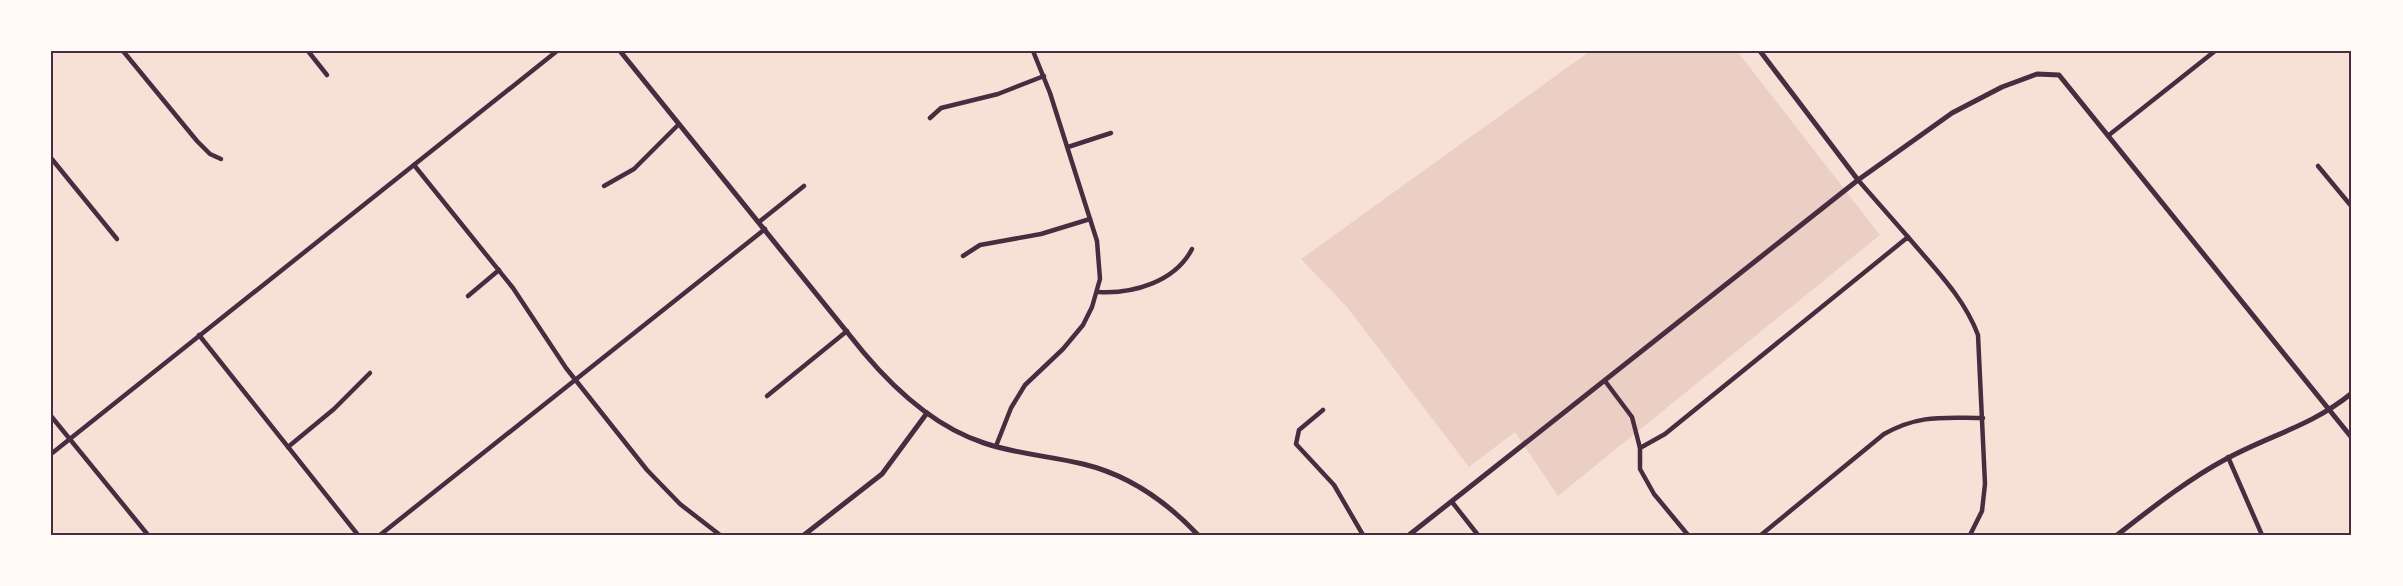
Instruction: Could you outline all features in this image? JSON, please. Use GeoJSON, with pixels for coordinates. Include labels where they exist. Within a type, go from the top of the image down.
{"type":"FeatureCollection","features":[{"type":"Feature","properties":{"kind":"street"},"geometry":{"type":"LineString","coordinates":[[123,51],[197,141],[210,154],[221,159]]}},
{"type":"Feature","properties":{"kind":"street"},"geometry":{"type":"LineString","coordinates":[[308,51],[327,75]]}},
{"type":"Feature","properties":{"kind":"street"},"geometry":{"type":"LineString","coordinates":[[51,454],[557,51]]}},
{"type":"Feature","properties":{"kind":"street"},"geometry":{"type":"LineString","coordinates":[[621,51],[887,379],[927,413],[965,436],[996,446],[1084,464],[1118,475],[1154,495],[1198,535]]}},
{"type":"Feature","properties":{"kind":"street"},"geometry":{"type":"LineString","coordinates":[[996,446],[1017,398],[1034,374],[1078,333],[1098,292],[1100,254],[1068,147],[1033,51]]}},
{"type":"Feature","properties":{"kind":"street"},"geometry":{"type":"LineString","coordinates":[[1760,51],[1857,180],[1970,312],[1979,345],[1985,484],[1982,511],[1970,535]]}},
{"type":"Feature","properties":{"kind":"street"},"geometry":{"type":"LineString","coordinates":[[2109,135],[2215,51]]}},
{"type":"Feature","properties":{"kind":"street"},"geometry":{"type":"LineString","coordinates":[[1409,535],[1857,180],[1952,113],[2002,87],[2037,74],[2059,75],[2352,438]]}},
{"type":"Feature","properties":{"kind":"street"},"geometry":{"type":"LineString","coordinates":[[930,118],[941,108],[998,94],[1044,76]]}},
{"type":"Feature","properties":{"kind":"street"},"geometry":{"type":"LineString","coordinates":[[603,186],[634,169],[679,124]]}},
{"type":"Feature","properties":{"kind":"street"},"geometry":{"type":"LineString","coordinates":[[1068,147],[1111,133]]}},
{"type":"Feature","properties":{"kind":"street"},"geometry":{"type":"LineString","coordinates":[[51,158],[117,239]]}},
{"type":"Feature","properties":{"kind":"street"},"geometry":{"type":"LineString","coordinates":[[414,165],[525,304],[574,380],[658,483],[680,504],[720,535]]}},
{"type":"Feature","properties":{"kind":"street"},"geometry":{"type":"LineString","coordinates":[[2318,166],[2352,207]]}},
{"type":"Feature","properties":{"kind":"street"},"geometry":{"type":"LineString","coordinates":[[759,222],[804,186]]}},
{"type":"Feature","properties":{"kind":"street"},"geometry":{"type":"LineString","coordinates":[[963,256],[980,245],[1041,234],[1090,219]]}},
{"type":"Feature","properties":{"kind":"street"},"geometry":{"type":"LineString","coordinates":[[380,535],[765,229]]}},
{"type":"Feature","properties":{"kind":"street"},"geometry":{"type":"LineString","coordinates":[[1640,448],[1665,434],[1908,237]]}},
{"type":"Feature","properties":{"kind":"street"},"geometry":{"type":"LineString","coordinates":[[1098,292],[1121,291],[1168,276],[1183,264],[1192,249]]}},
{"type":"Feature","properties":{"kind":"street"},"geometry":{"type":"LineString","coordinates":[[468,296],[499,270]]}},
{"type":"Feature","properties":{"kind":"street"},"geometry":{"type":"LineString","coordinates":[[767,396],[847,331]]}},
{"type":"Feature","properties":{"kind":"street"},"geometry":{"type":"LineString","coordinates":[[199,335],[358,535]]}},
{"type":"Feature","properties":{"kind":"street"},"geometry":{"type":"LineString","coordinates":[[288,447],[334,409],[370,373]]}},
{"type":"Feature","properties":{"kind":"street"},"geometry":{"type":"LineString","coordinates":[[1605,381],[1632,417],[1640,448],[1640,469],[1654,494],[1688,535]]}},
{"type":"Feature","properties":{"kind":"street"},"geometry":{"type":"LineString","coordinates":[[2117,535],[2189,480],[2228,457],[2312,421],[2331,410],[2352,393]]}},
{"type":"Feature","properties":{"kind":"street"},"geometry":{"type":"LineString","coordinates":[[1323,410],[1299,430],[1296,444],[1334,485],[1363,535]]}},
{"type":"Feature","properties":{"kind":"street"},"geometry":{"type":"LineString","coordinates":[[804,535],[882,474],[927,413]]}},
{"type":"Feature","properties":{"kind":"street"},"geometry":{"type":"LineString","coordinates":[[51,416],[148,535]]}},
{"type":"Feature","properties":{"kind":"street"},"geometry":{"type":"LineString","coordinates":[[1761,535],[1884,434],[1905,422],[1928,418],[1983,418]]}},
{"type":"Feature","properties":{"kind":"street"},"geometry":{"type":"LineString","coordinates":[[2228,457],[2262,535]]}},
{"type":"Feature","properties":{"kind":"street"},"geometry":{"type":"LineString","coordinates":[[1452,502],[1478,535]]}},
{"type":"Feature","properties":{"kind":"shaded area"},"geometry":{"type":"Polygon","coordinates":[[[1590,51],[1737,51],[1880,235],[1558,496],[1515,432],[1469,467],[1347,307],[1301,259],[1590,51]]]}}]}
